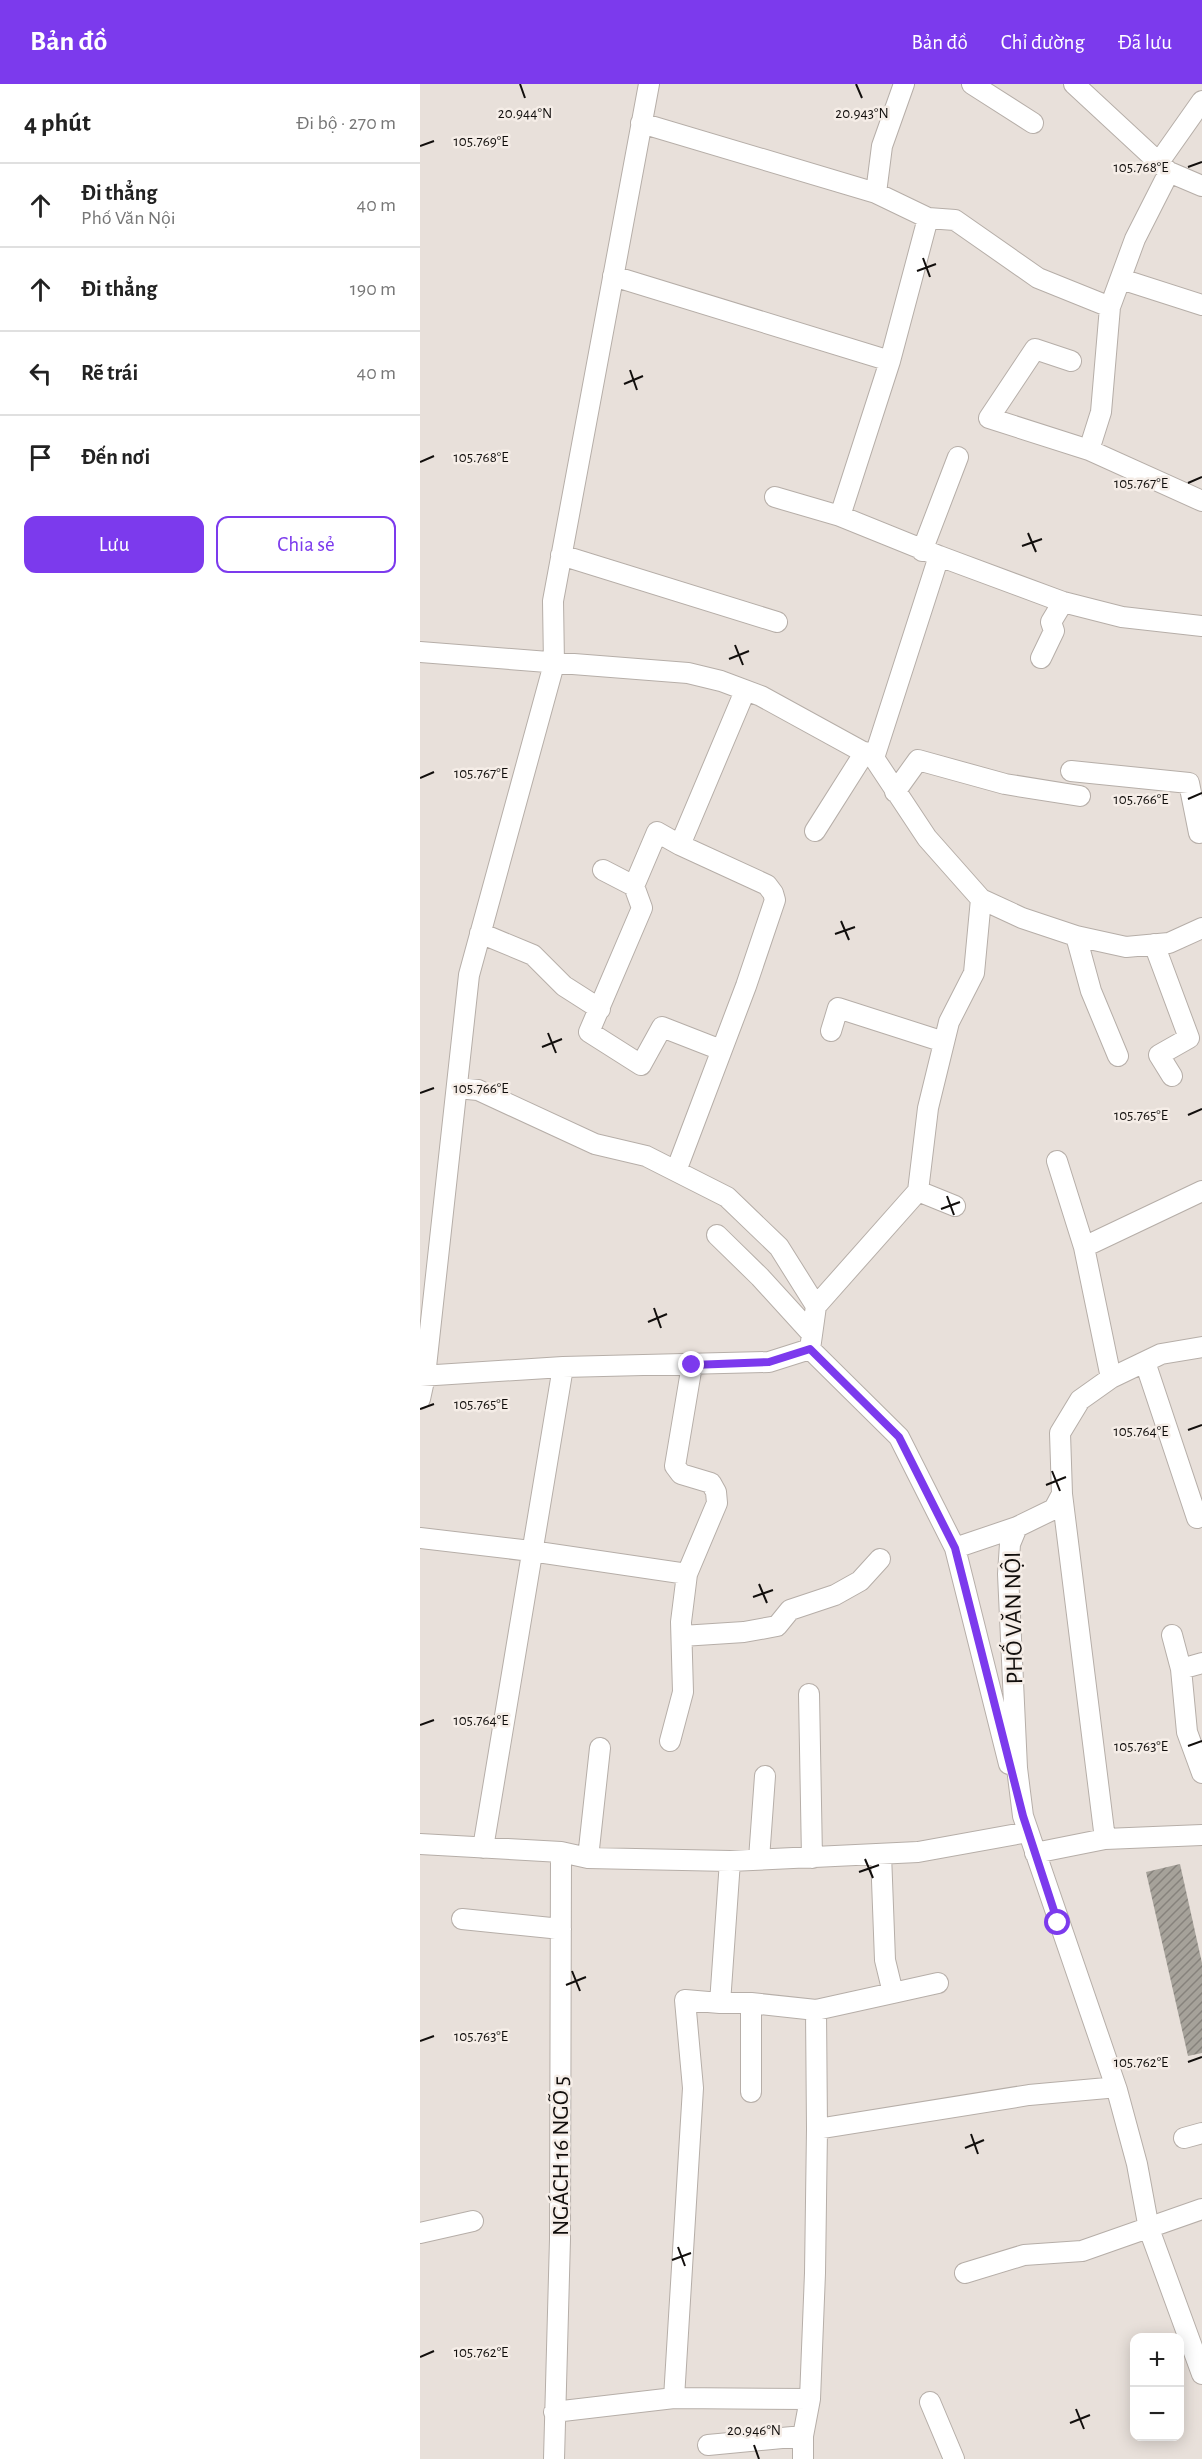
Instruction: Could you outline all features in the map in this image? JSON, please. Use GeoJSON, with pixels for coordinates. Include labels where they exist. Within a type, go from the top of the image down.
{"type":"FeatureCollection","features":[{"type":"Feature","properties":{"kind":"street"},"geometry":{"type":"LineString","coordinates":[[420,1399],[470,975],[554,664],[553,601],[649,84]]}},
{"type":"Feature","properties":{"kind":"street"},"geometry":{"type":"LineString","coordinates":[[876,193],[882,146],[902,84]]}},
{"type":"Feature","properties":{"kind":"street"},"geometry":{"type":"LineString","coordinates":[[972,84],[1033,123]]}},
{"type":"Feature","properties":{"kind":"street"},"geometry":{"type":"LineString","coordinates":[[1074,84],[1164,167],[1202,186]]}},
{"type":"Feature","properties":{"kind":"street"},"geometry":{"type":"LineString","coordinates":[[1089,450],[1101,412],[1110,307],[1164,167],[1202,102]]}},
{"type":"Feature","properties":{"kind":"street"},"geometry":{"type":"LineString","coordinates":[[641,123],[876,193],[928,218],[955,220],[1038,278],[1110,307]]}},
{"type":"Feature","properties":{"kind":"street"},"geometry":{"type":"LineString","coordinates":[[840,516],[890,361],[928,218]]}},
{"type":"Feature","properties":{"kind":"street"},"geometry":{"type":"LineString","coordinates":[[613,276],[890,361]]}},
{"type":"Feature","properties":{"kind":"street"},"geometry":{"type":"LineString","coordinates":[[1121,279],[1202,305]]}},
{"type":"Feature","properties":{"kind":"street"},"geometry":{"type":"LineString","coordinates":[[1071,361],[1035,349],[989,418],[1089,450],[1202,501]]}},
{"type":"Feature","properties":{"kind":"street"},"geometry":{"type":"LineString","coordinates":[[815,831],[869,755],[931,554],[958,457]]}},
{"type":"Feature","properties":{"kind":"street"},"geometry":{"type":"LineString","coordinates":[[775,497],[840,516],[931,554],[1063,602],[1122,617],[1202,626]]}},
{"type":"Feature","properties":{"kind":"street"},"geometry":{"type":"LineString","coordinates":[[561,555],[777,622]]}},
{"type":"Feature","properties":{"kind":"street"},"geometry":{"type":"LineString","coordinates":[[1041,658],[1054,632],[1051,622],[1063,602]]}},
{"type":"Feature","properties":{"kind":"street"},"geometry":{"type":"LineString","coordinates":[[420,652],[688,673],[761,696],[869,755],[927,838],[981,899],[1022,918],[1076,936],[1126,947],[1169,943],[1202,928]]}},
{"type":"Feature","properties":{"kind":"street"},"geometry":{"type":"LineString","coordinates":[[680,845],[746,691]]}},
{"type":"Feature","properties":{"kind":"street"},"geometry":{"type":"LineString","coordinates":[[895,792],[918,760],[1005,784],[1080,796]]}},
{"type":"Feature","properties":{"kind":"street"},"geometry":{"type":"LineString","coordinates":[[1071,771],[1189,783],[1199,832],[1202,832]]}},
{"type":"Feature","properties":{"kind":"street"},"geometry":{"type":"LineString","coordinates":[[634,886],[657,832],[767,885],[775,900],[746,986],[676,1171]]}},
{"type":"Feature","properties":{"kind":"street"},"geometry":{"type":"LineString","coordinates":[[603,870],[634,886],[642,908],[589,1032],[640,1065],[662,1027],[721,1050]]}},
{"type":"Feature","properties":{"kind":"street"},"geometry":{"type":"LineString","coordinates":[[811,1342],[816,1306],[918,1191],[928,1108],[949,1022],[974,973],[981,899]]}},
{"type":"Feature","properties":{"kind":"street"},"geometry":{"type":"LineString","coordinates":[[480,933],[533,955],[564,986],[600,1009]]}},
{"type":"Feature","properties":{"kind":"street"},"geometry":{"type":"LineString","coordinates":[[1076,936],[1091,991],[1118,1056]]}},
{"type":"Feature","properties":{"kind":"street"},"geometry":{"type":"LineString","coordinates":[[1154,944],[1189,1038],[1159,1054],[1172,1076]]}},
{"type":"Feature","properties":{"kind":"street"},"geometry":{"type":"LineString","coordinates":[[831,1031],[838,1008],[944,1042]]}},
{"type":"Feature","properties":{"kind":"street"},"geometry":{"type":"LineString","coordinates":[[457,1088],[478,1090],[595,1144],[646,1156],[727,1197],[779,1247],[816,1306]]}},
{"type":"Feature","properties":{"kind":"street"},"geometry":{"type":"LineString","coordinates":[[1057,1161],[1084,1248],[1111,1378]]}},
{"type":"Feature","properties":{"kind":"street"},"geometry":{"type":"LineString","coordinates":[[918,1191],[955,1206]]}},
{"type":"Feature","properties":{"kind":"street"},"geometry":{"type":"LineString","coordinates":[[1084,1248],[1202,1191]]}},
{"type":"Feature","properties":{"kind":"street"},"geometry":{"type":"LineString","coordinates":[[420,1844],[561,1852],[588,1858],[730,1862],[918,1852],[1025,1824],[955,1548],[899,1437],[811,1342],[760,1277],[717,1235]]}},
{"type":"Feature","properties":{"kind":"street"},"geometry":{"type":"LineString","coordinates":[[423,1376],[563,1367],[769,1362],[811,1342]]}},
{"type":"Feature","properties":{"kind":"street"},"geometry":{"type":"LineString","coordinates":[[1105,1839],[1062,1494],[1060,1433],[1080,1400],[1111,1378],[1161,1354],[1202,1347]]}},
{"type":"Feature","properties":{"kind":"street"},"geometry":{"type":"LineString","coordinates":[[1145,1362],[1197,1518]]}},
{"type":"Feature","properties":{"kind":"street"},"geometry":{"type":"LineString","coordinates":[[670,1740],[684,1692],[682,1599],[687,1574],[717,1503],[716,1492],[711,1483],[681,1474],[675,1466],[692,1365]]}},
{"type":"Feature","properties":{"kind":"street"},"geometry":{"type":"LineString","coordinates":[[483,1848],[563,1367]]}},
{"type":"Feature","properties":{"kind":"street","name":"PHỐ VĂN NỘI"},"geometry":{"type":"LineString","coordinates":[[1062,1494],[1054,1509],[1017,1527],[1010,1544],[1008,1574],[1017,1768],[1025,1824],[1117,2090],[1137,2164],[1149,2229],[1202,2374]]}},
{"type":"Feature","properties":{"kind":"street"},"geometry":{"type":"LineString","coordinates":[[955,1548],[1017,1527]]}},
{"type":"Feature","properties":{"kind":"street"},"geometry":{"type":"LineString","coordinates":[[420,1538],[531,1551],[687,1574]]}},
{"type":"Feature","properties":{"kind":"street"},"geometry":{"type":"LineString","coordinates":[[682,1636],[744,1632],[777,1626],[790,1610],[835,1595],[860,1581],[880,1559]]}},
{"type":"Feature","properties":{"kind":"street"},"geometry":{"type":"LineString","coordinates":[[1172,1635],[1181,1670],[1187,1732],[1202,1773]]}},
{"type":"Feature","properties":{"kind":"street"},"geometry":{"type":"LineString","coordinates":[[1181,1670],[1202,1663]]}},
{"type":"Feature","properties":{"kind":"street"},"geometry":{"type":"LineString","coordinates":[[809,1694],[812,1858]]}},
{"type":"Feature","properties":{"kind":"street"},"geometry":{"type":"LineString","coordinates":[[588,1858],[600,1748]]}},
{"type":"Feature","properties":{"kind":"street"},"geometry":{"type":"LineString","coordinates":[[759,1859],[765,1776]]}},
{"type":"Feature","properties":{"kind":"street"},"geometry":{"type":"LineString","coordinates":[[1035,1853],[1105,1839],[1202,1834]]}},
{"type":"Feature","properties":{"kind":"street","name":"NGÁCH 16 NGÕ 5"},"geometry":{"type":"LineString","coordinates":[[554,2459],[560,2239],[561,1852]]}},
{"type":"Feature","properties":{"kind":"street"},"geometry":{"type":"LineString","coordinates":[[881,1854],[885,1960],[893,1994]]}},
{"type":"Feature","properties":{"kind":"street"},"geometry":{"type":"LineString","coordinates":[[720,2003],[730,1862]]}},
{"type":"Feature","properties":{"kind":"street"},"geometry":{"type":"LineString","coordinates":[[462,1919],[561,1929]]}},
{"type":"Feature","properties":{"kind":"street"},"geometry":{"type":"LineString","coordinates":[[675,2398],[693,2088],[685,2000],[751,2003],[816,2010],[938,1983]]}},
{"type":"Feature","properties":{"kind":"street"},"geometry":{"type":"LineString","coordinates":[[751,2003],[751,2092]]}},
{"type":"Feature","properties":{"kind":"street"},"geometry":{"type":"LineString","coordinates":[[803,2459],[803,2436],[810,2399],[817,2129],[816,2010]]}},
{"type":"Feature","properties":{"kind":"street"},"geometry":{"type":"LineString","coordinates":[[817,2129],[1029,2095],[1107,2088]]}},
{"type":"Feature","properties":{"kind":"street"},"geometry":{"type":"LineString","coordinates":[[965,2273],[1024,2255],[1082,2251],[1202,2209]]}},
{"type":"Feature","properties":{"kind":"street"},"geometry":{"type":"LineString","coordinates":[[420,2233],[473,2221]]}},
{"type":"Feature","properties":{"kind":"street"},"geometry":{"type":"LineString","coordinates":[[554,2412],[675,2398],[810,2399]]}},
{"type":"Feature","properties":{"kind":"street"},"geometry":{"type":"LineString","coordinates":[[930,2402],[954,2459]]}},
{"type":"Feature","properties":{"kind":"street"},"geometry":{"type":"LineString","coordinates":[[708,2445],[803,2436]]}},
{"type":"Feature","properties":{"kind":"building"},"geometry":{"type":"Polygon","coordinates":[[[1180,1864],[1202,1963],[1202,2053],[1188,2056],[1146,1872],[1180,1864]]]}},
{"type":"Feature","properties":{"kind":"route"},"geometry":{"type":"LineString","coordinates":[[692,1365],[769,1362],[810,1349],[899,1437],[955,1548],[1012,1777],[1058,1923]]}}]}
